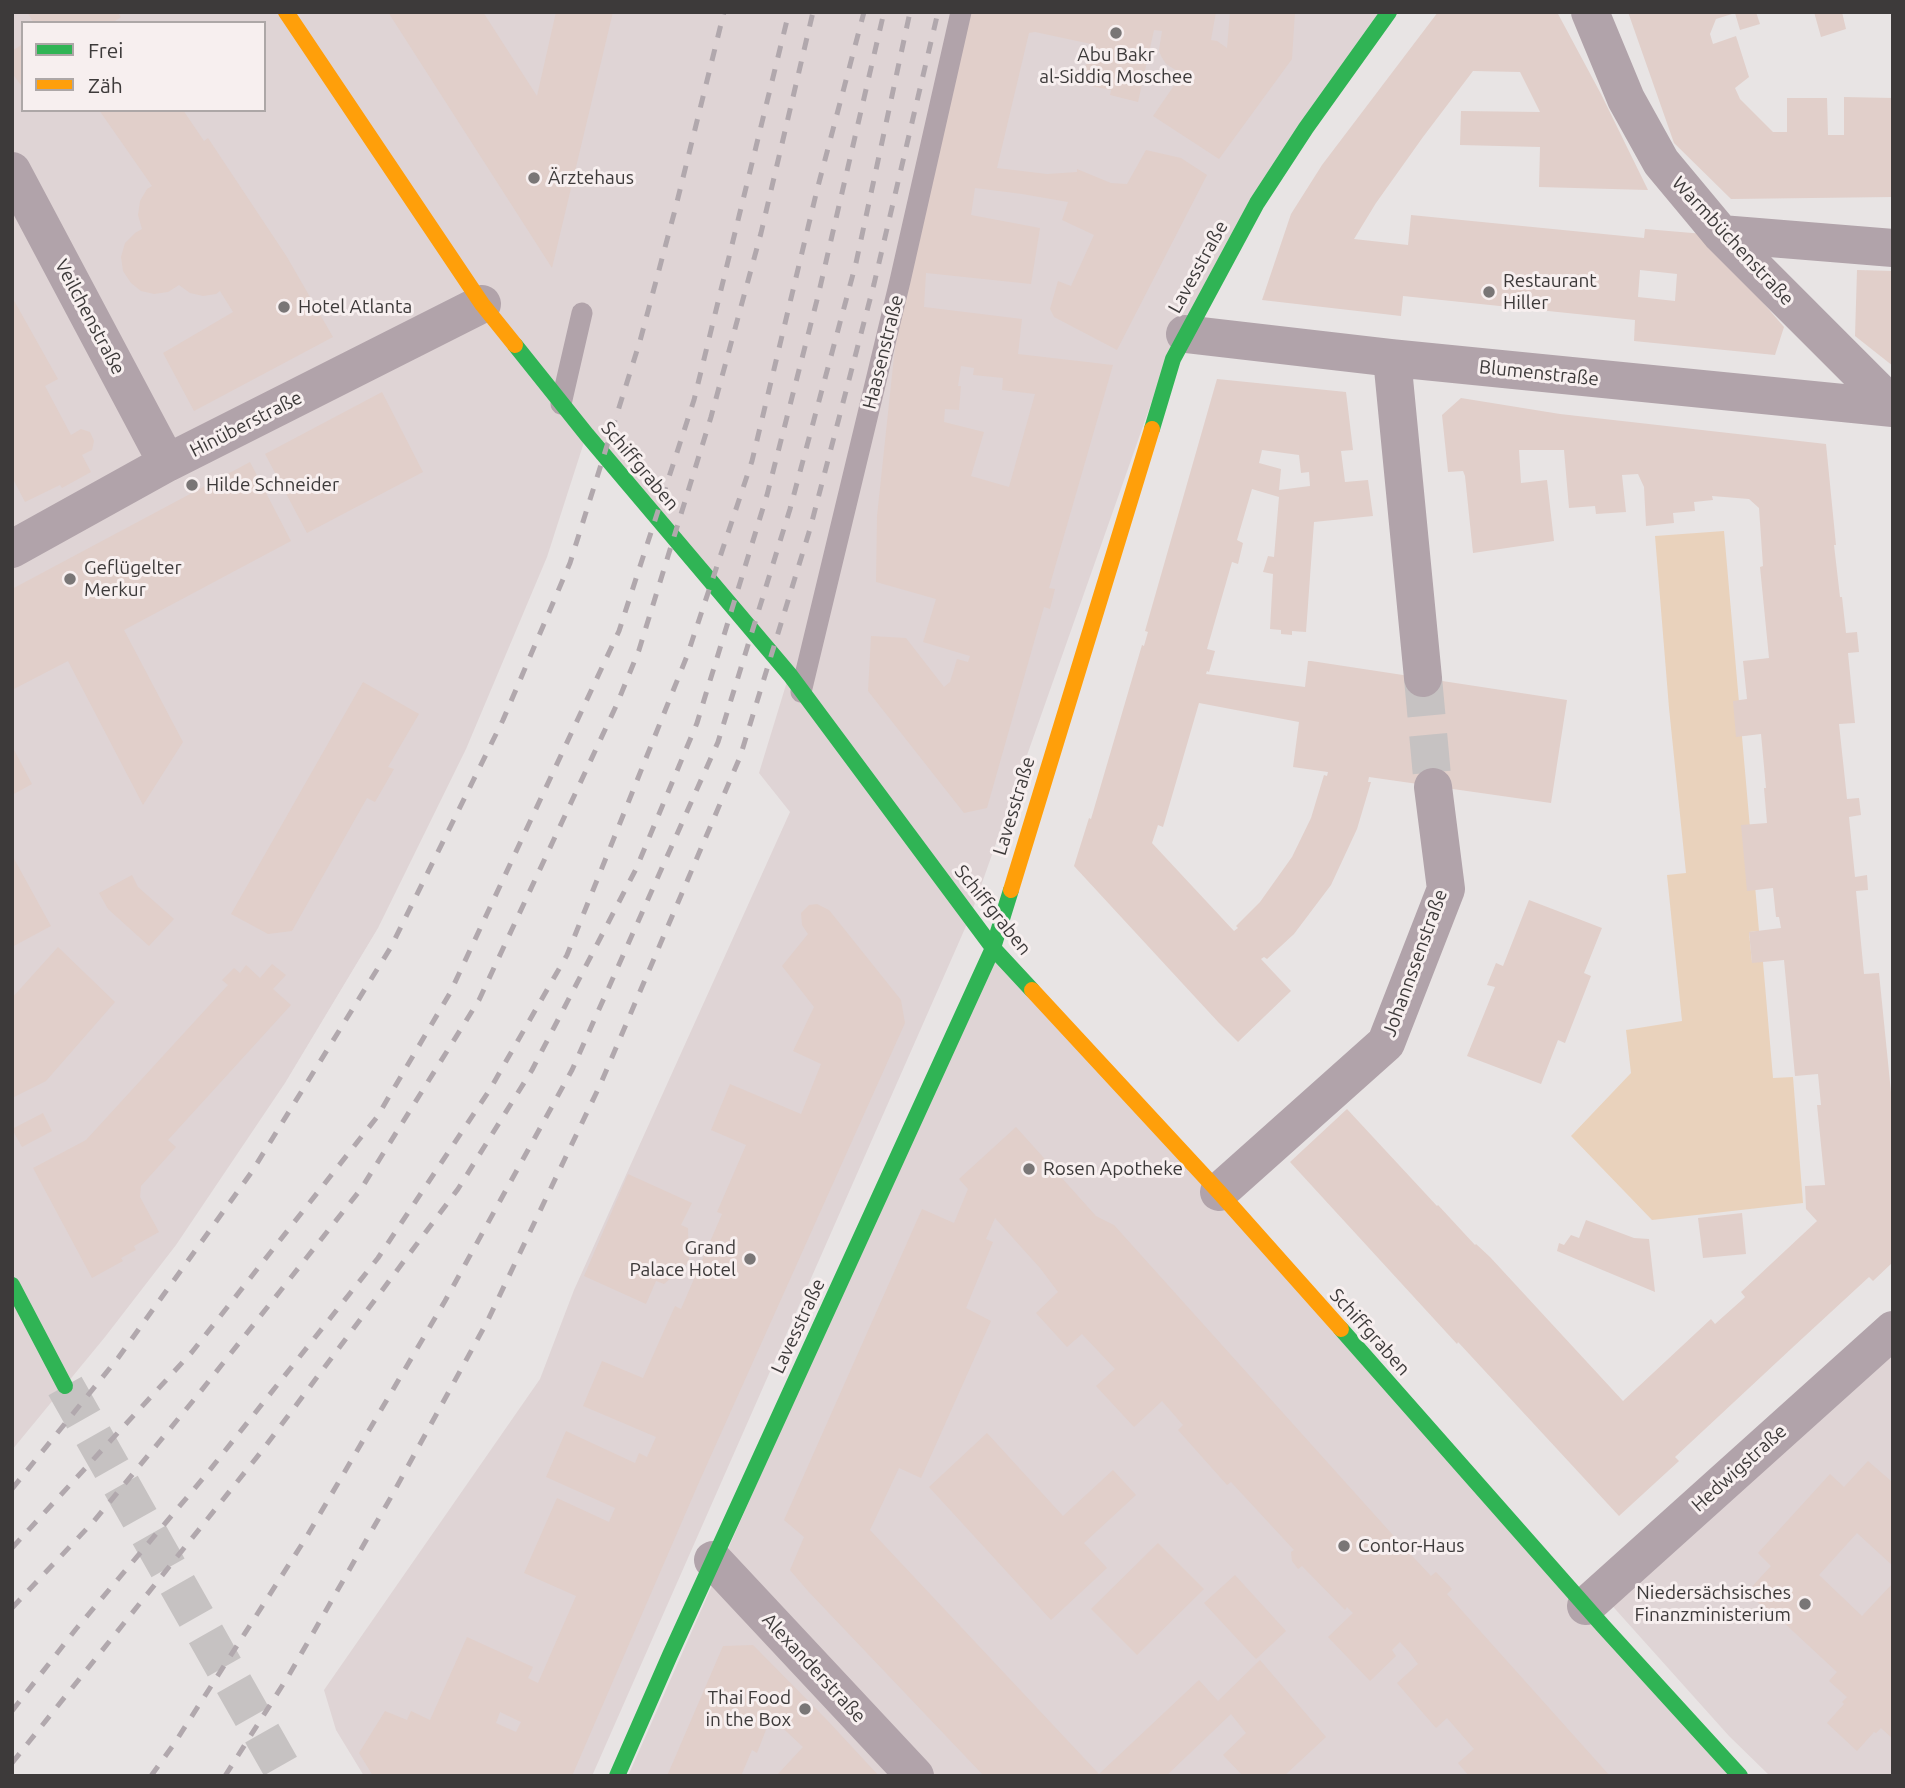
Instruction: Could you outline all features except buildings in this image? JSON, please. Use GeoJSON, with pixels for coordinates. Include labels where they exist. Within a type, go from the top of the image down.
{"type":"FeatureCollection","features":[{"type":"Feature","properties":{"kind":"main road","name":"Schiffgraben"},"geometry":{"type":"LineString","coordinates":[[286,12],[482,303],[561,404],[790,675],[993,948],[1219,1192],[1586,1606],[1741,1776]]}},
{"type":"Feature","properties":{"kind":"main road","name":"Lavesstraße"},"geometry":{"type":"LineString","coordinates":[[617,1776],[993,948],[1172,359],[1256,203],[1389,12]]}},
{"type":"Feature","properties":{"kind":"main road"},"geometry":{"type":"LineString","coordinates":[[17,1306],[65,1386]]}},
{"type":"Feature","properties":{"kind":"street","name":"Warmbüchenstraße"},"geometry":{"type":"LineString","coordinates":[[1590,12],[1626,99],[1661,162],[1721,234],[1893,407]]}},
{"type":"Feature","properties":{"kind":"street","name":"Veilchenstraße"},"geometry":{"type":"LineString","coordinates":[[12,171],[167,463]]}},
{"type":"Feature","properties":{"kind":"street"},"geometry":{"type":"LineString","coordinates":[[1721,234],[1893,248]]}},
{"type":"Feature","properties":{"kind":"street","name":"Hinüberstraße"},"geometry":{"type":"LineString","coordinates":[[12,549],[167,463],[482,303]]}},
{"type":"Feature","properties":{"kind":"street","name":"Blumenstraße"},"geometry":{"type":"LineString","coordinates":[[1185,334],[1392,358],[1893,407]]}},
{"type":"Feature","properties":{"kind":"street"},"geometry":{"type":"LineString","coordinates":[[1392,358],[1423,678]]}},
{"type":"Feature","properties":{"kind":"street","name":"Johannssenstraße"},"geometry":{"type":"LineString","coordinates":[[1219,1192],[1386,1043],[1446,889],[1433,787]]}},
{"type":"Feature","properties":{"kind":"street","name":"Hedwigstraße"},"geometry":{"type":"LineString","coordinates":[[1586,1606],[1893,1330]]}},
{"type":"Feature","properties":{"kind":"street","name":"Alexanderstraße"},"geometry":{"type":"LineString","coordinates":[[713,1560],[915,1776]]}},
{"type":"Feature","properties":{"kind":"lane","name":"Haasenstraße"},"geometry":{"type":"LineString","coordinates":[[801,692],[900,281],[961,12]]}},
{"type":"Feature","properties":{"kind":"lane"},"geometry":{"type":"LineString","coordinates":[[561,404],[582,313]]}},
{"type":"Feature","properties":{"kind":"shaded area"},"geometry":{"type":"Polygon","coordinates":[[[12,12],[1383,12],[1167,358],[970,917],[592,1776],[364,1776],[336,1730],[324,1690],[540,1379],[574,1290],[790,812],[759,773],[789,675],[586,436],[547,557],[466,749],[378,928],[285,1083],[176,1245],[12,1450],[12,12]]]}},
{"type":"Feature","properties":{"kind":"shaded area"},"geometry":{"type":"Polygon","coordinates":[[[1724,531],[1759,931],[1749,932],[1752,962],[1763,962],[1773,1078],[1793,1077],[1803,1203],[1652,1220],[1571,1136],[1631,1073],[1626,1030],[1682,1021],[1667,875],[1686,873],[1655,536],[1724,531]]]}},
{"type":"Feature","properties":{"kind":"shaded area"},"geometry":{"type":"Polygon","coordinates":[[[993,948],[1740,1776],[628,1776],[993,948]]]}},
{"type":"Feature","properties":{"kind":"shaded area"},"geometry":{"type":"Polygon","coordinates":[[[1893,1329],[1893,1776],[1770,1776],[1729,1736],[1599,1591],[1893,1329]]]}},
{"type":"Feature","properties":{"kind":"tunnel"},"geometry":{"type":"LineString","coordinates":[[1423,678],[1433,787]]}},
{"type":"Feature","properties":{"kind":"tunnel"},"geometry":{"type":"LineString","coordinates":[[65,1386],[286,1776]]}},
{"type":"Feature","properties":{"kind":"railway"},"geometry":{"type":"LineString","coordinates":[[12,1489],[118,1358],[251,1173],[391,947],[503,720],[570,563],[640,341],[724,12]]}},
{"type":"Feature","properties":{"kind":"railway"},"geometry":{"type":"LineString","coordinates":[[12,1548],[192,1352],[377,1117],[450,993],[619,631],[694,400],[789,12]]}},
{"type":"Feature","properties":{"kind":"railway"},"geometry":{"type":"LineString","coordinates":[[12,1608],[94,1521],[361,1189],[479,1000],[617,704],[639,650],[711,417],[761,233],[813,12]]}},
{"type":"Feature","properties":{"kind":"railway"},"geometry":{"type":"LineString","coordinates":[[12,1711],[76,1629],[205,1476],[378,1258],[489,1091],[567,955],[687,656],[752,461],[817,190],[864,12]]}},
{"type":"Feature","properties":{"kind":"railway"},"geometry":{"type":"LineString","coordinates":[[12,1763],[261,1452],[458,1189],[532,1070],[636,869],[697,723],[767,495],[818,296],[884,12]]}},
{"type":"Feature","properties":{"kind":"railway"},"geometry":{"type":"LineString","coordinates":[[151,1776],[304,1541],[445,1301],[572,1070],[718,742],[790,509],[856,263],[910,12]]}},
{"type":"Feature","properties":{"kind":"railway"},"geometry":{"type":"LineString","coordinates":[[225,1776],[289,1675],[487,1322],[601,1083],[740,757],[810,529],[874,284],[938,12]]}},
{"type":"Feature","properties":{"kind":"traffic: fast"},"geometry":{"type":"LineString","coordinates":[[1152,429],[1173,359],[1257,203],[1306,128],[1389,12]]}},
{"type":"Feature","properties":{"kind":"traffic: fast"},"geometry":{"type":"LineString","coordinates":[[515,345],[587,435],[790,675],[993,948],[1032,990]]}},
{"type":"Feature","properties":{"kind":"traffic: fast"},"geometry":{"type":"LineString","coordinates":[[617,1776],[993,948],[1011,890]]}},
{"type":"Feature","properties":{"kind":"traffic: fast"},"geometry":{"type":"LineString","coordinates":[[12,1285],[65,1386]]}},
{"type":"Feature","properties":{"kind":"traffic: fast"},"geometry":{"type":"LineString","coordinates":[[1341,1329],[1603,1626],[1740,1776]]}},
{"type":"Feature","properties":{"kind":"traffic: slow"},"geometry":{"type":"LineString","coordinates":[[286,12],[482,304],[515,345]]}},
{"type":"Feature","properties":{"kind":"traffic: slow"},"geometry":{"type":"LineString","coordinates":[[1011,890],[1152,429]]}},
{"type":"Feature","properties":{"kind":"traffic: slow"},"geometry":{"type":"LineString","coordinates":[[1032,990],[1219,1192],[1341,1329]]}},
{"type":"Feature","properties":{"kind":"place","name":"Abu Bakr al-Siddiq Moschee"},"geometry":{"type":"Point","coordinates":[1116,33]}},
{"type":"Feature","properties":{"kind":"place","name":"Ärztehaus"},"geometry":{"type":"Point","coordinates":[534,178]}},
{"type":"Feature","properties":{"kind":"place","name":"Restaurant Hiller"},"geometry":{"type":"Point","coordinates":[1489,292]}},
{"type":"Feature","properties":{"kind":"place","name":"Hotel Atlanta"},"geometry":{"type":"Point","coordinates":[284,307]}},
{"type":"Feature","properties":{"kind":"place","name":"Hilde Schneider"},"geometry":{"type":"Point","coordinates":[192,485]}},
{"type":"Feature","properties":{"kind":"place","name":"Geflügelter Merkur"},"geometry":{"type":"Point","coordinates":[70,579]}},
{"type":"Feature","properties":{"kind":"place","name":"Rosen Apotheke"},"geometry":{"type":"Point","coordinates":[1029,1169]}},
{"type":"Feature","properties":{"kind":"place","name":"Grand Palace Hotel"},"geometry":{"type":"Point","coordinates":[750,1259]}},
{"type":"Feature","properties":{"kind":"place","name":"Contor-Haus"},"geometry":{"type":"Point","coordinates":[1344,1546]}},
{"type":"Feature","properties":{"kind":"place","name":"Niedersächsisches Finanzministerium"},"geometry":{"type":"Point","coordinates":[1805,1604]}},
{"type":"Feature","properties":{"kind":"place","name":"Thai Food in the Box"},"geometry":{"type":"Point","coordinates":[805,1709]}}]}
